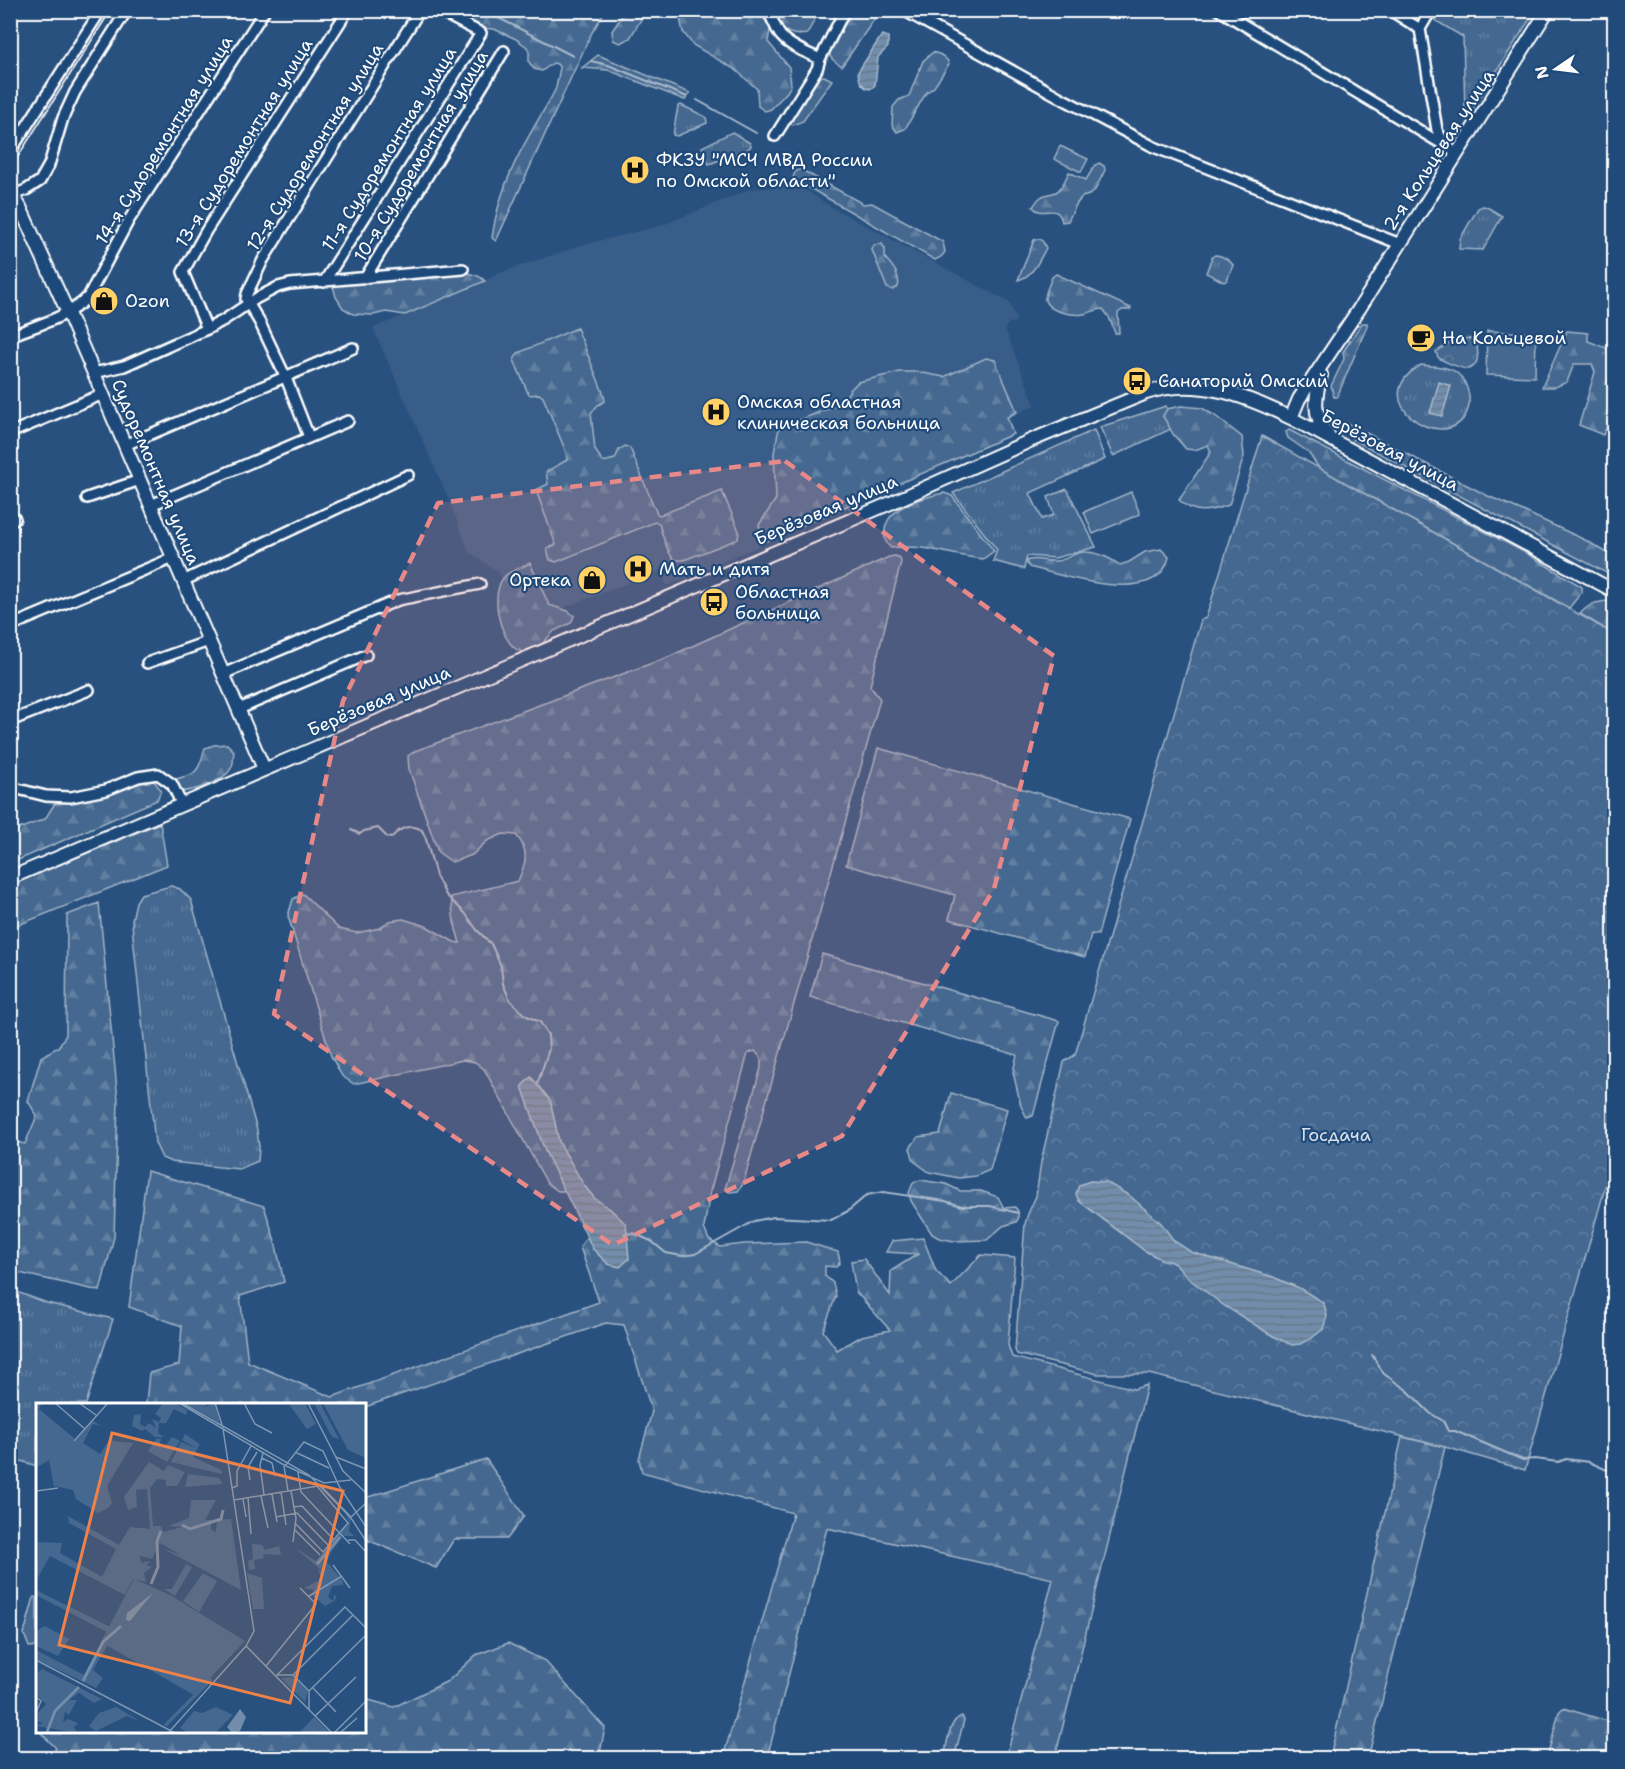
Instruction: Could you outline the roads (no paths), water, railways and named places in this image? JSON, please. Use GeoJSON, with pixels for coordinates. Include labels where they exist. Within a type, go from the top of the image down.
{"type":"FeatureCollection","features":[{"type":"Feature","properties":{"kind":"main road","name":"2-я Кольцевая улица"},"geometry":{"type":"LineString","coordinates":[[1291,418],[1299,399],[1400,244],[1452,150],[1548,10]]}},
{"type":"Feature","properties":{"kind":"main road","name":"Судоремонтная улица"},"geometry":{"type":"LineString","coordinates":[[12,193],[68,313],[264,770]]}},
{"type":"Feature","properties":{"kind":"main road","name":"2-я Кольцевая улица"},"geometry":{"type":"LineString","coordinates":[[1291,418],[1305,402],[1322,375],[1359,309]]}},
{"type":"Feature","properties":{"kind":"main road"},"geometry":{"type":"LineString","coordinates":[[1322,375],[1316,398],[1317,416],[1321,426],[1333,440]]}},
{"type":"Feature","properties":{"kind":"main road","name":"Берёзовая улица"},"geometry":{"type":"LineString","coordinates":[[10,878],[892,502],[1032,440],[1157,390],[1173,387],[1227,392],[1255,400],[1614,591]]}},
{"type":"Feature","properties":{"kind":"street"},"geometry":{"type":"LineString","coordinates":[[10,153],[101,10]]}},
{"type":"Feature","properties":{"kind":"street"},"geometry":{"type":"LineString","coordinates":[[12,193],[26,190],[40,181],[49,165],[63,118],[75,92],[127,10]]}},
{"type":"Feature","properties":{"kind":"street","name":"14-я Судоремонтная улица"},"geometry":{"type":"LineString","coordinates":[[68,313],[88,297],[129,220],[266,10]]}},
{"type":"Feature","properties":{"kind":"street","name":"13-я Судоремонтная улица"},"geometry":{"type":"LineString","coordinates":[[207,329],[183,272],[206,231],[348,10]]}},
{"type":"Feature","properties":{"kind":"street","name":"12-я Судоремонтная улица"},"geometry":{"type":"LineString","coordinates":[[247,304],[247,294],[264,260],[420,10]]}},
{"type":"Feature","properties":{"kind":"street","name":"11-я Судоремонтная улица"},"geometry":{"type":"LineString","coordinates":[[324,282],[481,33],[437,10]]}},
{"type":"Feature","properties":{"kind":"street"},"geometry":{"type":"LineString","coordinates":[[766,10],[778,32],[786,41],[819,59]]}},
{"type":"Feature","properties":{"kind":"street"},"geometry":{"type":"LineString","coordinates":[[775,136],[817,69],[819,59],[845,10]]}},
{"type":"Feature","properties":{"kind":"street"},"geometry":{"type":"LineString","coordinates":[[903,10],[1062,99],[1154,147],[1400,244]]}},
{"type":"Feature","properties":{"kind":"street"},"geometry":{"type":"LineString","coordinates":[[1219,10],[1452,150]]}},
{"type":"Feature","properties":{"kind":"street"},"geometry":{"type":"LineString","coordinates":[[1390,10],[1420,29]]}},
{"type":"Feature","properties":{"kind":"street"},"geometry":{"type":"LineString","coordinates":[[1431,10],[1420,29],[1437,130],[1452,150]]}},
{"type":"Feature","properties":{"kind":"street","name":"10-я Судоремонтная улица"},"geometry":{"type":"LineString","coordinates":[[365,278],[504,51]]}},
{"type":"Feature","properties":{"kind":"street"},"geometry":{"type":"LineString","coordinates":[[94,373],[124,366],[207,329],[278,287],[290,284],[463,269]]}},
{"type":"Feature","properties":{"kind":"street"},"geometry":{"type":"LineString","coordinates":[[247,304],[260,322],[286,378],[309,437]]}},
{"type":"Feature","properties":{"kind":"street"},"geometry":{"type":"LineString","coordinates":[[10,336],[68,313]]}},
{"type":"Feature","properties":{"kind":"street"},"geometry":{"type":"LineString","coordinates":[[124,445],[353,348]]}},
{"type":"Feature","properties":{"kind":"street"},"geometry":{"type":"LineString","coordinates":[[10,433],[103,394]]}},
{"type":"Feature","properties":{"kind":"street"},"geometry":{"type":"LineString","coordinates":[[151,505],[348,421]]}},
{"type":"Feature","properties":{"kind":"street"},"geometry":{"type":"LineString","coordinates":[[183,581],[408,475]]}},
{"type":"Feature","properties":{"kind":"street"},"geometry":{"type":"LineString","coordinates":[[87,498],[140,480]]}},
{"type":"Feature","properties":{"kind":"street"},"geometry":{"type":"LineString","coordinates":[[10,626],[173,558]]}},
{"type":"Feature","properties":{"kind":"street"},"geometry":{"type":"LineString","coordinates":[[223,674],[398,600],[480,584]]}},
{"type":"Feature","properties":{"kind":"street"},"geometry":{"type":"LineString","coordinates":[[147,663],[209,641]]}},
{"type":"Feature","properties":{"kind":"street"},"geometry":{"type":"LineString","coordinates":[[238,709],[366,655]]}},
{"type":"Feature","properties":{"kind":"street"},"geometry":{"type":"LineString","coordinates":[[10,721],[89,690]]}},
{"type":"Feature","properties":{"kind":"street"},"geometry":{"type":"LineString","coordinates":[[10,787],[45,796],[71,796],[106,790],[138,777],[158,774],[172,784],[182,805]]}},
{"type":"Feature","properties":{"kind":"waterway"},"geometry":{"type":"LineString","coordinates":[[483,10],[573,56]]}},
{"type":"Feature","properties":{"kind":"waterway"},"geometry":{"type":"LineString","coordinates":[[591,61],[608,65],[687,97]]}},
{"type":"Feature","properties":{"kind":"waterway"},"geometry":{"type":"LineString","coordinates":[[697,100],[756,133]]}},
{"type":"Feature","properties":{"kind":"waterway"},"geometry":{"type":"LineString","coordinates":[[351,830],[360,834],[378,828],[391,838],[405,828],[413,827],[422,830],[436,876],[446,895],[465,913],[491,944],[501,966],[503,984],[510,1000],[525,1015],[540,1022],[548,1035],[549,1049],[537,1085]]}},
{"type":"Feature","properties":{"kind":"waterway"},"geometry":{"type":"LineString","coordinates":[[624,1234],[633,1233],[651,1241],[666,1253],[682,1256],[695,1254],[754,1221],[774,1217],[831,1220],[848,1211],[867,1195],[883,1192],[945,1201],[962,1206],[990,1206],[1018,1213]]}},
{"type":"Feature","properties":{"kind":"waterway"},"geometry":{"type":"LineString","coordinates":[[1372,1355],[1384,1374],[1407,1390],[1430,1413],[1443,1421],[1448,1431],[1455,1431],[1523,1460],[1558,1462],[1566,1459],[1589,1462],[1614,1473]]}},
{"type":"Feature","properties":{"kind":"tram line"},"geometry":{"type":"LineString","coordinates":[[10,169],[111,10]]}},
{"type":"Feature","properties":{"kind":"place","name":"ФКЗУ \"МСЧ МВД России по Омской области\""},"geometry":{"type":"Point","coordinates":[635,170]}},
{"type":"Feature","properties":{"kind":"place","name":"Ozon"},"geometry":{"type":"Point","coordinates":[104,301]}},
{"type":"Feature","properties":{"kind":"place","name":"На Кольцевой"},"geometry":{"type":"Point","coordinates":[1421,338]}},
{"type":"Feature","properties":{"kind":"place","name":"Санаторий Омский"},"geometry":{"type":"Point","coordinates":[1137,381]}},
{"type":"Feature","properties":{"kind":"place","name":"Омская областная клиническая больница"},"geometry":{"type":"Point","coordinates":[716,412]}},
{"type":"Feature","properties":{"kind":"place","name":"Мать и дитя"},"geometry":{"type":"Point","coordinates":[638,569]}},
{"type":"Feature","properties":{"kind":"place","name":"Ортека"},"geometry":{"type":"Point","coordinates":[592,580]}},
{"type":"Feature","properties":{"kind":"place","name":"Областная больница"},"geometry":{"type":"Point","coordinates":[714,602]}},
{"type":"Feature","properties":{"kind":"park label","name":"Госдача"},"geometry":{"type":"Point","coordinates":[1336,1135]}}]}
